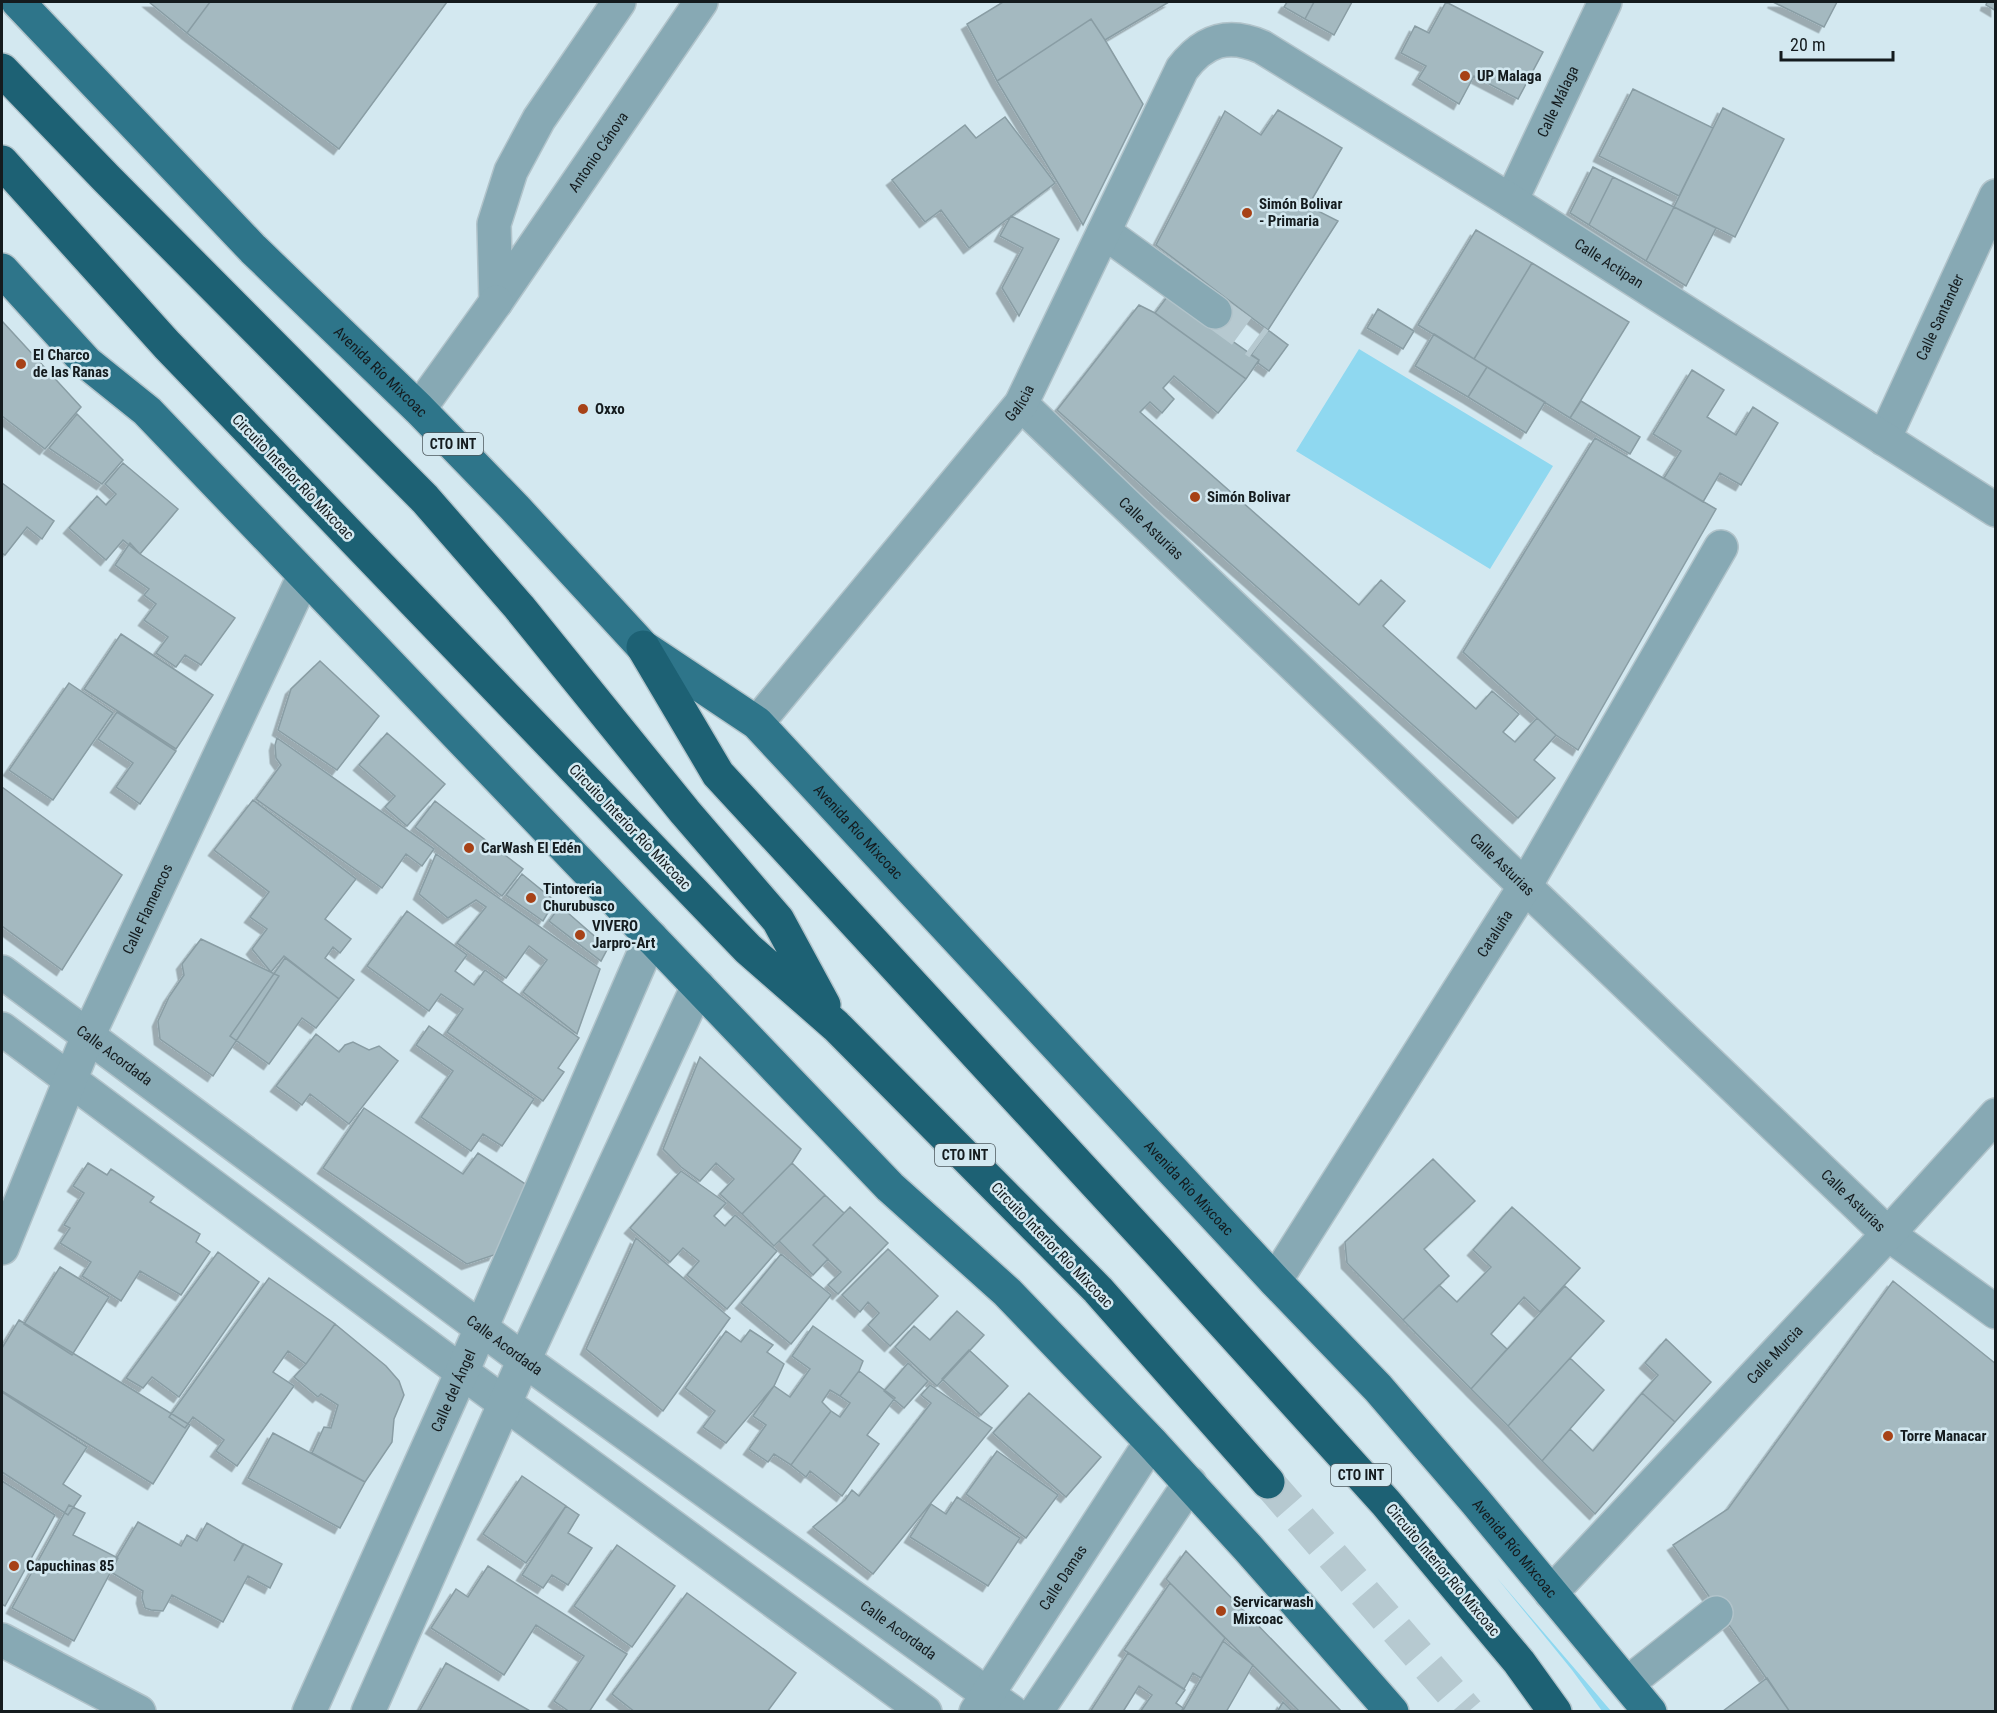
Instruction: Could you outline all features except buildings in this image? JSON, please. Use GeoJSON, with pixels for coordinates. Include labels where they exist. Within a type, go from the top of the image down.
{"type":"FeatureCollection","features":[{"type":"Feature","properties":{"kind":"highway"},"geometry":{"type":"LineString","coordinates":[[2,70],[114,186],[425,498],[519,607],[685,812],[777,920],[836,1026]]}},
{"type":"Feature","properties":{"kind":"highway","name":"Circuito Interior Río Mixcoac"},"geometry":{"type":"LineString","coordinates":[[2,162],[167,345],[748,949],[836,1026],[1098,1290],[1268,1482]]}},
{"type":"Feature","properties":{"kind":"highway","name":"Circuito Interior Río Mixcoac"},"geometry":{"type":"LineString","coordinates":[[644,646],[718,774],[1156,1249],[1386,1503],[1519,1662],[1555,1712]]}},
{"type":"Feature","properties":{"kind":"main road","name":"Avenida Río Mixcoac"},"geometry":{"type":"LineString","coordinates":[[18,2],[253,249],[419,409],[644,646],[758,723],[1275,1281],[1378,1388],[1650,1712]]}},
{"type":"Feature","properties":{"kind":"main road"},"geometry":{"type":"LineString","coordinates":[[2,270],[86,362],[147,411],[890,1187],[1007,1292],[1190,1483],[1392,1712]]}},
{"type":"Feature","properties":{"kind":"street"},"geometry":{"type":"LineString","coordinates":[[496,302],[494,224],[511,171],[539,119],[619,2]]}},
{"type":"Feature","properties":{"kind":"street","name":"Antonio Cánova"},"geometry":{"type":"LineString","coordinates":[[419,409],[496,302],[701,2]]}},
{"type":"Feature","properties":{"kind":"street","name":"Calle Málaga"},"geometry":{"type":"LineString","coordinates":[[1511,201],[1605,2]]}},
{"type":"Feature","properties":{"kind":"street","name":"Calle Actipan"},"geometry":{"type":"LineString","coordinates":[[1214,42],[1231,39],[1247,40],[1262,47],[1511,201],[1995,510]]}},
{"type":"Feature","properties":{"kind":"street","name":"Galicia"},"geometry":{"type":"LineString","coordinates":[[758,723],[1021,404],[1182,69],[1190,58],[1214,42]]}},
{"type":"Feature","properties":{"kind":"street","name":"Calle Santander"},"geometry":{"type":"LineString","coordinates":[[1884,439],[1995,196]]}},
{"type":"Feature","properties":{"kind":"street"},"geometry":{"type":"LineString","coordinates":[[1104,232],[1215,312]]}},
{"type":"Feature","properties":{"kind":"street","name":"Calle Asturias"},"geometry":{"type":"LineString","coordinates":[[1021,404],[1888,1234],[1995,1312]]}},
{"type":"Feature","properties":{"kind":"street","name":"Cataluña"},"geometry":{"type":"LineString","coordinates":[[1275,1281],[1525,886],[1721,547]]}},
{"type":"Feature","properties":{"kind":"street","name":"Calle Flamencos"},"geometry":{"type":"LineString","coordinates":[[2,1248],[88,1036],[304,576]]}},
{"type":"Feature","properties":{"kind":"street","name":"Calle del Ángel"},"geometry":{"type":"LineString","coordinates":[[309,1712],[481,1329],[651,937]]}},
{"type":"Feature","properties":{"kind":"street","name":"Calle Acordada"},"geometry":{"type":"LineString","coordinates":[[2,972],[481,1329],[992,1705]]}},
{"type":"Feature","properties":{"kind":"street"},"geometry":{"type":"LineString","coordinates":[[368,1712],[524,1360],[698,986]]}},
{"type":"Feature","properties":{"kind":"street"},"geometry":{"type":"LineString","coordinates":[[2,1029],[504,1404],[925,1712]]}},
{"type":"Feature","properties":{"kind":"street","name":"Calle Murcia"},"geometry":{"type":"LineString","coordinates":[[1551,1593],[1888,1234],[1995,1115]]}},
{"type":"Feature","properties":{"kind":"street","name":"Calle Damas"},"geometry":{"type":"LineString","coordinates":[[992,1705],[1151,1442]]}},
{"type":"Feature","properties":{"kind":"street"},"geometry":{"type":"LineString","coordinates":[[1036,1712],[1190,1483]]}},
{"type":"Feature","properties":{"kind":"street"},"geometry":{"type":"LineString","coordinates":[[1628,1683],[1716,1613]]}},
{"type":"Feature","properties":{"kind":"street"},"geometry":{"type":"LineString","coordinates":[[2,1640],[139,1712]]}},
{"type":"Feature","properties":{"kind":"shaded area"},"geometry":{"type":"Polygon","coordinates":[[[1359,349],[1553,466],[1490,569],[1296,451],[1359,349]]]}},
{"type":"Feature","properties":{"kind":"shaded area"},"geometry":{"type":"Polygon","coordinates":[[[1497,1578],[1611,1711],[1602,1711],[1572,1670],[1497,1578]]]}},
{"type":"Feature","properties":{"kind":"tunnel"},"geometry":{"type":"LineString","coordinates":[[1215,312],[1259,344]]}},
{"type":"Feature","properties":{"kind":"tunnel"},"geometry":{"type":"LineString","coordinates":[[1268,1482],[1468,1712]]}},
{"type":"Feature","properties":{"kind":"place","name":"UP Malaga"},"geometry":{"type":"Point","coordinates":[1465,76]}},
{"type":"Feature","properties":{"kind":"place","name":"Simón Bolivar - Primaria"},"geometry":{"type":"Point","coordinates":[1247,213]}},
{"type":"Feature","properties":{"kind":"place","name":"El Charco de las Ranas"},"geometry":{"type":"Point","coordinates":[21,364]}},
{"type":"Feature","properties":{"kind":"place","name":"Oxxo"},"geometry":{"type":"Point","coordinates":[583,409]}},
{"type":"Feature","properties":{"kind":"place","name":"Simón Bolivar"},"geometry":{"type":"Point","coordinates":[1195,497]}},
{"type":"Feature","properties":{"kind":"place","name":"CarWash El Edén"},"geometry":{"type":"Point","coordinates":[469,848]}},
{"type":"Feature","properties":{"kind":"place","name":"Tintoreria Churubusco"},"geometry":{"type":"Point","coordinates":[531,898]}},
{"type":"Feature","properties":{"kind":"place","name":"VIVERO Jarpro-Art"},"geometry":{"type":"Point","coordinates":[580,935]}},
{"type":"Feature","properties":{"kind":"place","name":"Torre Manacar"},"geometry":{"type":"Point","coordinates":[1888,1436]}},
{"type":"Feature","properties":{"kind":"place","name":"Capuchinas 85"},"geometry":{"type":"Point","coordinates":[14,1566]}},
{"type":"Feature","properties":{"kind":"place","name":"Servicarwash Mixcoac"},"geometry":{"type":"Point","coordinates":[1221,1611]}}]}
